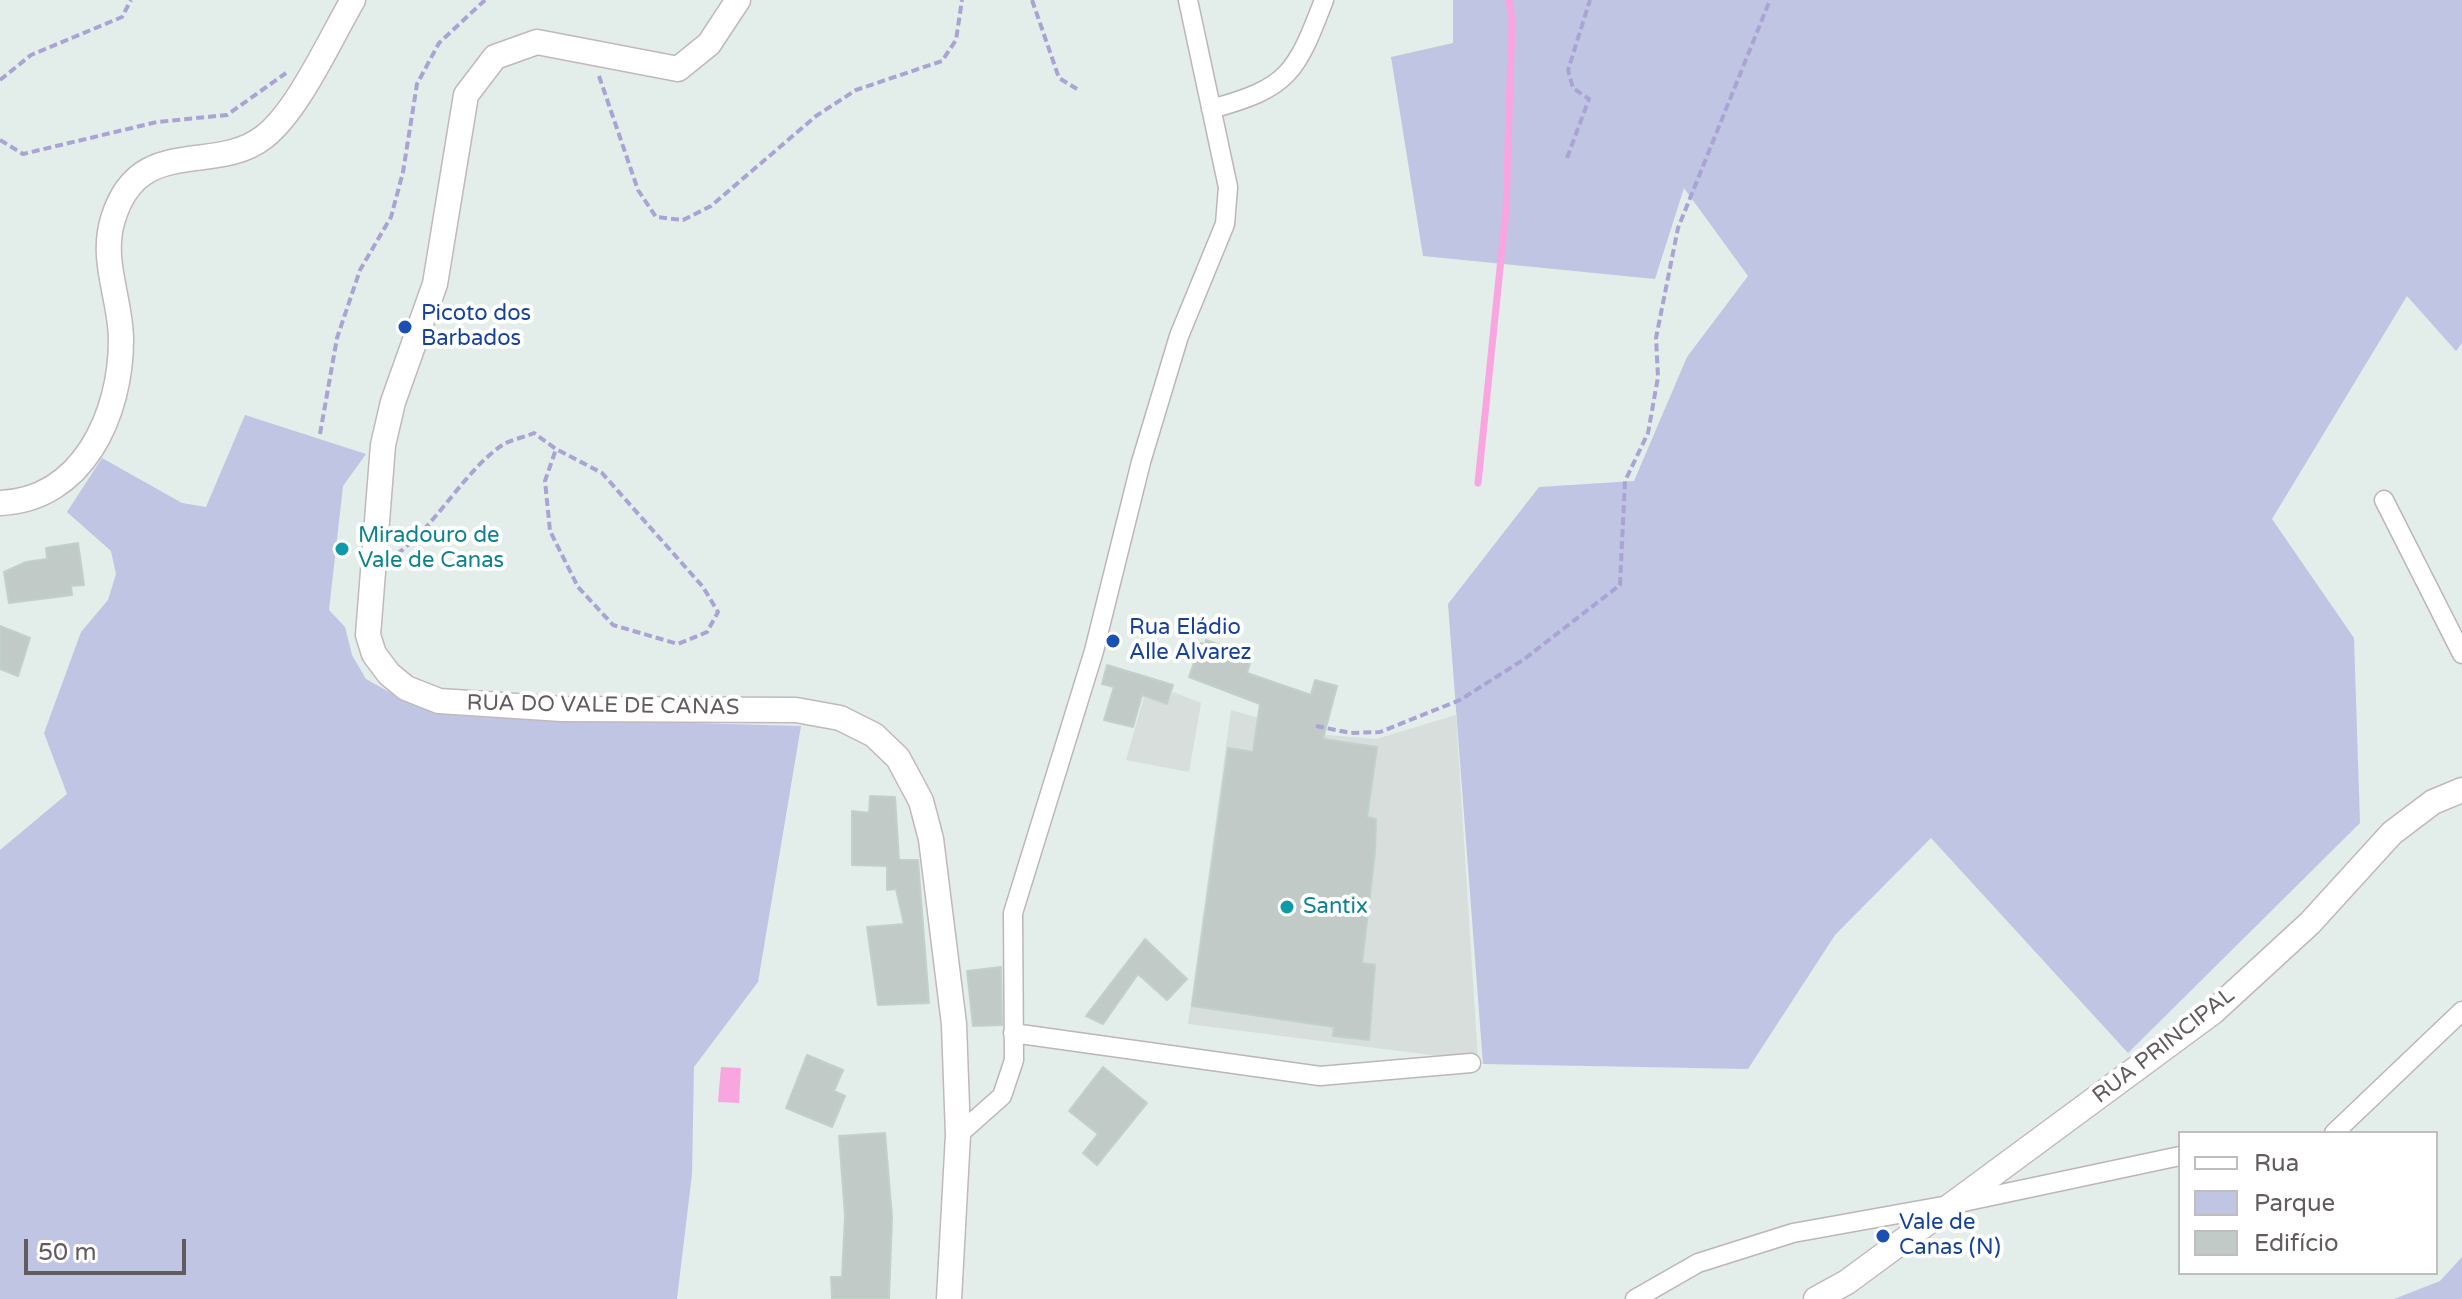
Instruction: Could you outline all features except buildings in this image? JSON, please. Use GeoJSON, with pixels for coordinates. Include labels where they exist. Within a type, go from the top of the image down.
{"type":"FeatureCollection","features":[{"type":"Feature","properties":{"kind":"street"},"geometry":{"type":"LineString","coordinates":[[0,503],[47,494],[71,475],[98,438],[115,392],[121,339],[108,260],[112,220],[125,192],[146,171],[172,160],[239,149],[261,140],[279,124],[353,0]]}},
{"type":"Feature","properties":{"kind":"street","name":"RUA DO VALE DE CANAS"},"geometry":{"type":"LineString","coordinates":[[738,0],[709,44],[678,69],[592,55],[537,42],[495,57],[466,95],[435,284],[393,402],[383,445],[368,635],[374,654],[389,674],[406,688],[439,701],[562,709],[796,710],[840,718],[882,743],[898,758],[921,801],[931,839],[954,1024],[958,1135],[949,1299]]}},
{"type":"Feature","properties":{"kind":"street"},"geometry":{"type":"LineString","coordinates":[[958,1135],[1002,1096],[1014,1060],[1013,913],[1094,651],[1141,462],[1179,336],[1225,224],[1228,187],[1188,0]]}},
{"type":"Feature","properties":{"kind":"street"},"geometry":{"type":"LineString","coordinates":[[1211,109],[1265,92],[1292,72],[1324,0]]}},
{"type":"Feature","properties":{"kind":"street"},"geometry":{"type":"LineString","coordinates":[[2384,500],[2462,654]]}},
{"type":"Feature","properties":{"kind":"street","name":"RUA PRINCIPAL"},"geometry":{"type":"LineString","coordinates":[[1850,1291],[1954,1204],[2213,1012],[2310,923],[2392,833],[2433,802],[2462,790]]}},
{"type":"Feature","properties":{"kind":"street"},"geometry":{"type":"LineString","coordinates":[[2336,1131],[2462,1011]]}},
{"type":"Feature","properties":{"kind":"street"},"geometry":{"type":"LineString","coordinates":[[1013,1033],[1320,1076],[1471,1063]]}},
{"type":"Feature","properties":{"kind":"street"},"geometry":{"type":"LineString","coordinates":[[1635,1299],[1698,1263],[1793,1233],[1954,1204],[2178,1156]]}},
{"type":"Feature","properties":{"kind":"street"},"geometry":{"type":"LineString","coordinates":[[1816,1299],[1850,1291]]}},
{"type":"Feature","properties":{"kind":"path"},"geometry":{"type":"LineString","coordinates":[[0,80],[31,55],[122,17],[131,0]]}},
{"type":"Feature","properties":{"kind":"path"},"geometry":{"type":"LineString","coordinates":[[320,434],[337,338],[360,270],[391,217],[417,84],[439,43],[485,0]]}},
{"type":"Feature","properties":{"kind":"path"},"geometry":{"type":"LineString","coordinates":[[592,55],[638,190],[656,217],[683,220],[711,206],[816,116],[856,90],[942,61],[956,40],[962,0]]}},
{"type":"Feature","properties":{"kind":"path"},"geometry":{"type":"LineString","coordinates":[[1032,0],[1059,78],[1077,89]]}},
{"type":"Feature","properties":{"kind":"path"},"geometry":{"type":"LineString","coordinates":[[1567,158],[1589,99],[1573,88],[1568,70],[1590,0]]}},
{"type":"Feature","properties":{"kind":"path"},"geometry":{"type":"LineString","coordinates":[[1316,726],[1351,733],[1380,732],[1460,700],[1523,660],[1620,585],[1625,481],[1648,433],[1658,377],[1656,338],[1678,228],[1770,0]]}},
{"type":"Feature","properties":{"kind":"path"},"geometry":{"type":"LineString","coordinates":[[0,140],[23,154],[157,122],[227,115],[291,68]]}},
{"type":"Feature","properties":{"kind":"path"},"geometry":{"type":"LineString","coordinates":[[373,572],[416,541],[465,482],[504,444],[534,433],[556,449],[602,473],[703,587],[718,612],[707,632],[678,644],[613,625],[578,587],[550,531],[545,481],[556,449]]}},
{"type":"Feature","properties":{"kind":"shaded area"},"geometry":{"type":"Polygon","coordinates":[[[1173,692],[1201,703],[1189,772],[1126,760],[1144,697],[1167,705],[1173,692]]]}},
{"type":"Feature","properties":{"kind":"shaded area"},"geometry":{"type":"Polygon","coordinates":[[[1231,710],[1315,734],[1376,739],[1456,715],[1478,1061],[1188,1024],[1231,710]]]}},
{"type":"Feature","properties":{"kind":"shaded area"},"geometry":{"type":"Polygon","coordinates":[[[721,1067],[741,1068],[739,1103],[718,1102],[721,1067]]]}},
{"type":"Feature","properties":{"kind":"green space"},"geometry":{"type":"Polygon","coordinates":[[[1453,0],[2462,0],[2462,343],[2456,351],[2407,296],[2272,519],[2354,638],[2360,823],[2128,1053],[1931,838],[1835,935],[1748,1069],[1483,1064],[1448,604],[1539,487],[1634,481],[1687,357],[1748,276],[1684,188],[1655,279],[1423,256],[1391,57],[1453,43],[1453,0]]]}},
{"type":"Feature","properties":{"kind":"green space"},"geometry":{"type":"Polygon","coordinates":[[[245,415],[366,454],[343,486],[329,610],[345,627],[352,655],[366,679],[407,702],[476,717],[801,726],[758,982],[694,1067],[692,1174],[677,1299],[0,1299],[0,850],[67,794],[44,733],[81,632],[108,600],[116,574],[111,551],[67,512],[102,458],[182,503],[206,507],[245,415]]]}},
{"type":"Feature","properties":{"kind":"green space"},"geometry":{"type":"Polygon","coordinates":[[[2462,1257],[2462,1299],[2394,1299],[2440,1281],[2462,1257]]]}},
{"type":"Feature","properties":{"kind":"waterway"},"geometry":{"type":"LineString","coordinates":[[1478,483],[1506,210],[1512,21],[1509,0]]}},
{"type":"Feature","properties":{"kind":"place","name":"Picoto dos Barbados"},"geometry":{"type":"Point","coordinates":[405,327]}},
{"type":"Feature","properties":{"kind":"place","name":"Miradouro de Vale de Canas"},"geometry":{"type":"Point","coordinates":[342,549]}},
{"type":"Feature","properties":{"kind":"place","name":"Rua Eládio Alle Alvarez"},"geometry":{"type":"Point","coordinates":[1113,641]}},
{"type":"Feature","properties":{"kind":"place","name":"Santix"},"geometry":{"type":"Point","coordinates":[1287,907]}},
{"type":"Feature","properties":{"kind":"place","name":"Vale de Canas (N)"},"geometry":{"type":"Point","coordinates":[1883,1236]}}]}
